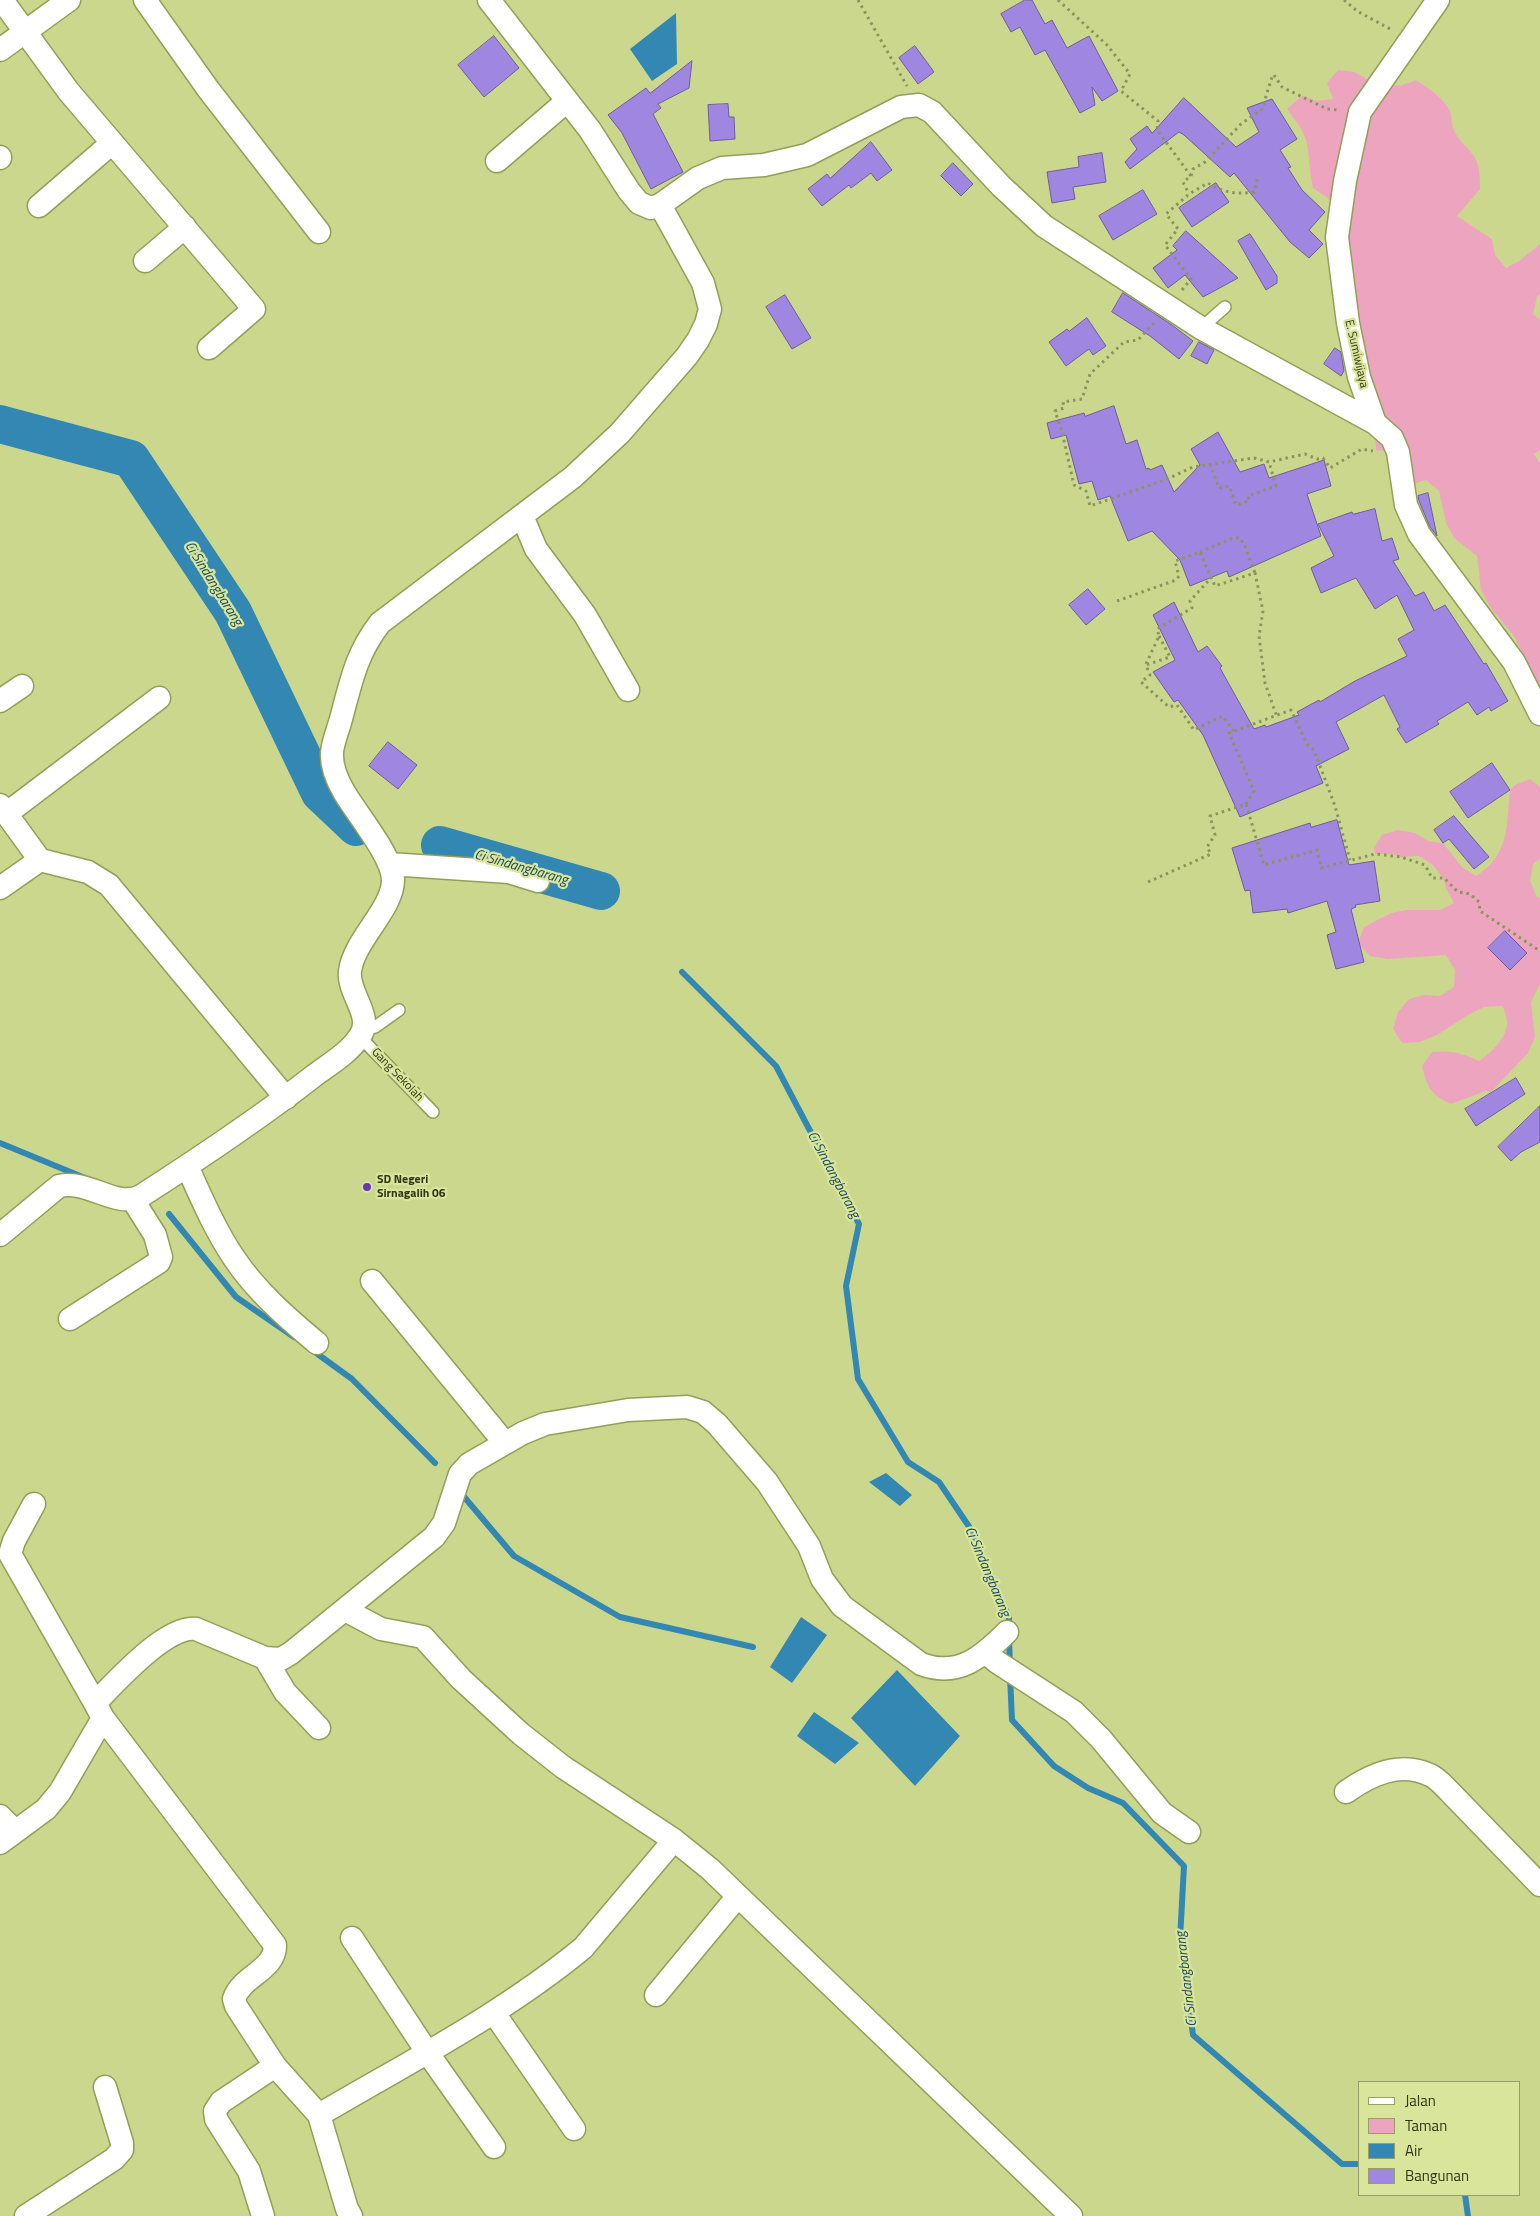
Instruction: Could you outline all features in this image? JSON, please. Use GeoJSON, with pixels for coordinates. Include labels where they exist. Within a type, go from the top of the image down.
{"type":"FeatureCollection","features":[{"type":"Feature","properties":{"kind":"street"},"geometry":{"type":"LineString","coordinates":[[2,0],[69,92],[254,309],[209,348]]}},
{"type":"Feature","properties":{"kind":"street"},"geometry":{"type":"LineString","coordinates":[[0,50],[70,0]]}},
{"type":"Feature","properties":{"kind":"street"},"geometry":{"type":"LineString","coordinates":[[144,0],[208,89],[319,232]]}},
{"type":"Feature","properties":{"kind":"street"},"geometry":{"type":"LineString","coordinates":[[489,0],[590,130],[628,191],[639,203],[650,208],[660,205],[698,178],[722,168],[764,165],[807,155],[901,107],[918,106],[932,112],[940,119],[1001,186],[1044,226],[1201,328],[1376,423]]}},
{"type":"Feature","properties":{"kind":"street","name":"E. Sumiwijaya"},"geometry":{"type":"LineString","coordinates":[[1438,0],[1360,112],[1345,181],[1337,237],[1348,323],[1357,368],[1376,423],[1392,438],[1398,452],[1406,505],[1419,534],[1514,662],[1540,714]]}},
{"type":"Feature","properties":{"kind":"street"},"geometry":{"type":"LineString","coordinates":[[497,161],[567,101]]}},
{"type":"Feature","properties":{"kind":"street"},"geometry":{"type":"LineString","coordinates":[[39,206],[112,143]]}},
{"type":"Feature","properties":{"kind":"street"},"geometry":{"type":"LineString","coordinates":[[0,1234],[60,1186],[70,1183],[82,1185],[120,1199],[133,1200],[187,1166],[286,1098],[347,1051],[362,1033],[362,1012],[352,988],[350,973],[360,945],[390,894],[393,880],[389,864],[343,791],[335,772],[332,752],[357,661],[366,641],[380,622],[573,477],[620,434],[686,356],[706,324],[710,309],[703,283],[660,205]]}},
{"type":"Feature","properties":{"kind":"street"},"geometry":{"type":"LineString","coordinates":[[145,261],[184,227]]}},
{"type":"Feature","properties":{"kind":"street"},"geometry":{"type":"LineString","coordinates":[[522,516],[536,550],[586,615],[628,690]]}},
{"type":"Feature","properties":{"kind":"street"},"geometry":{"type":"LineString","coordinates":[[0,702],[22,686]]}},
{"type":"Feature","properties":{"kind":"street"},"geometry":{"type":"LineString","coordinates":[[159,698],[3,810],[40,860],[88,872],[109,885],[286,1098]]}},
{"type":"Feature","properties":{"kind":"street"},"geometry":{"type":"LineString","coordinates":[[0,888],[40,860]]}},
{"type":"Feature","properties":{"kind":"street"},"geometry":{"type":"LineString","coordinates":[[389,864],[509,872],[538,881]]}},
{"type":"Feature","properties":{"kind":"street"},"geometry":{"type":"LineString","coordinates":[[187,1166],[206,1208],[234,1259],[263,1294],[317,1343]]}},
{"type":"Feature","properties":{"kind":"street"},"geometry":{"type":"LineString","coordinates":[[70,1319],[148,1271],[159,1262],[161,1257],[155,1235],[133,1200]]}},
{"type":"Feature","properties":{"kind":"street"},"geometry":{"type":"LineString","coordinates":[[372,1281],[504,1442]]}},
{"type":"Feature","properties":{"kind":"street"},"geometry":{"type":"LineString","coordinates":[[5,1830],[46,1809],[60,1792],[99,1711],[138,1659],[180,1630],[196,1629],[265,1658],[281,1658],[291,1653],[434,1537],[444,1523],[460,1474],[469,1464],[504,1442],[545,1424],[628,1410],[687,1407],[703,1412],[717,1424],[768,1482],[809,1546],[822,1579],[842,1606],[922,1664],[935,1669],[947,1670],[991,1658],[1006,1632]]}},
{"type":"Feature","properties":{"kind":"street"},"geometry":{"type":"LineString","coordinates":[[34,1504],[14,1541],[10,1554],[99,1711],[275,1945],[272,1958],[241,1985],[234,1999],[236,2006],[275,2066],[319,2115],[347,2209],[351,2216]]}},
{"type":"Feature","properties":{"kind":"street"},"geometry":{"type":"LineString","coordinates":[[345,1610],[381,1629],[423,1637],[461,1679],[521,1734],[563,1767],[674,1840],[710,1869],[1071,2216]]}},
{"type":"Feature","properties":{"kind":"street"},"geometry":{"type":"LineString","coordinates":[[265,1658],[285,1692],[319,1728]]}},
{"type":"Feature","properties":{"kind":"street"},"geometry":{"type":"LineString","coordinates":[[991,1658],[1074,1712],[1101,1739],[1162,1813],[1190,1832]]}},
{"type":"Feature","properties":{"kind":"street"},"geometry":{"type":"LineString","coordinates":[[1346,1792],[1361,1781],[1381,1772],[1398,1770],[1420,1772],[1432,1776],[1448,1790],[1540,1885]]}},
{"type":"Feature","properties":{"kind":"street"},"geometry":{"type":"LineString","coordinates":[[319,2115],[494,2013],[583,1948],[674,1840]]}},
{"type":"Feature","properties":{"kind":"street"},"geometry":{"type":"LineString","coordinates":[[656,1995],[738,1896]]}},
{"type":"Feature","properties":{"kind":"street"},"geometry":{"type":"LineString","coordinates":[[352,1938],[427,2052],[494,2147]]}},
{"type":"Feature","properties":{"kind":"street"},"geometry":{"type":"LineString","coordinates":[[494,2013],[574,2129]]}},
{"type":"Feature","properties":{"kind":"street"},"geometry":{"type":"LineString","coordinates":[[263,2216],[249,2171],[216,2119],[215,2111],[221,2102],[275,2066]]}},
{"type":"Feature","properties":{"kind":"street"},"geometry":{"type":"LineString","coordinates":[[26,2216],[114,2159],[122,2150],[122,2144],[105,2088]]}},
{"type":"Feature","properties":{"kind":"lane"},"geometry":{"type":"LineString","coordinates":[[1201,328],[1225,307]]}},
{"type":"Feature","properties":{"kind":"lane"},"geometry":{"type":"LineString","coordinates":[[362,1033],[375,1027],[399,1010]]}},
{"type":"Feature","properties":{"kind":"lane","name":"Gang Sekolah"},"geometry":{"type":"LineString","coordinates":[[362,1033],[433,1112]]}},
{"type":"Feature","properties":{"kind":"path"},"geometry":{"type":"LineString","coordinates":[[858,0],[918,106]]}},
{"type":"Feature","properties":{"kind":"path"},"geometry":{"type":"LineString","coordinates":[[1058,0],[1108,45],[1130,74],[1121,91],[1158,121],[1157,130],[1191,176]]}},
{"type":"Feature","properties":{"kind":"path"},"geometry":{"type":"LineString","coordinates":[[1344,0],[1357,11],[1409,40]]}},
{"type":"Feature","properties":{"kind":"path"},"geometry":{"type":"LineString","coordinates":[[1189,194],[1183,182],[1191,176],[1193,169],[1205,162],[1241,124],[1262,109],[1273,74],[1282,87],[1327,109],[1360,112]]}},
{"type":"Feature","properties":{"kind":"path"},"geometry":{"type":"LineString","coordinates":[[1258,176],[1254,192],[1240,194],[1229,190],[1218,190],[1208,183],[1189,194],[1166,214],[1178,229],[1165,245],[1191,279],[1169,308],[1138,340],[1124,342],[1090,374],[1082,399],[1063,402],[1064,408],[1055,410],[1074,485],[1086,491],[1090,506],[1165,480],[1193,467],[1210,464],[1254,458],[1269,462],[1305,454],[1317,459],[1323,458],[1330,468],[1362,448],[1398,452]]}},
{"type":"Feature","properties":{"kind":"path"},"geometry":{"type":"LineString","coordinates":[[1210,464],[1219,488],[1229,486],[1236,505],[1249,501],[1248,496],[1276,486],[1269,462]]}},
{"type":"Feature","properties":{"kind":"path"},"geometry":{"type":"LineString","coordinates":[[1116,601],[1176,580],[1179,576],[1175,561],[1233,538],[1240,538],[1255,573],[1263,611],[1259,636],[1265,683],[1277,717]]}},
{"type":"Feature","properties":{"kind":"path"},"geometry":{"type":"LineString","coordinates":[[1200,552],[1212,585],[1218,586],[1255,573]]}},
{"type":"Feature","properties":{"kind":"path"},"geometry":{"type":"LineString","coordinates":[[1146,665],[1170,657],[1157,629],[1192,608],[1190,600],[1210,579]]}},
{"type":"Feature","properties":{"kind":"path"},"geometry":{"type":"LineString","coordinates":[[1159,636],[1146,665],[1150,675],[1141,682],[1169,707],[1177,705],[1194,730],[1222,716],[1234,731]]}},
{"type":"Feature","properties":{"kind":"path"},"geometry":{"type":"LineString","coordinates":[[1148,882],[1211,854],[1207,847],[1215,835],[1210,816],[1246,804],[1254,791],[1228,733],[1265,718],[1277,717],[1292,710],[1306,744],[1314,750],[1335,806],[1350,860]]}},
{"type":"Feature","properties":{"kind":"path"},"geometry":{"type":"LineString","coordinates":[[1246,804],[1264,865],[1317,850],[1321,868],[1375,854],[1401,857],[1425,865],[1432,878],[1444,878],[1458,892],[1470,894],[1479,902],[1480,912],[1540,951]]}},
{"type":"Feature","properties":{"kind":"green space"},"geometry":{"type":"Polygon","coordinates":[[[1338,70],[1354,72],[1383,84],[1400,86],[1416,80],[1435,93],[1450,111],[1452,126],[1460,140],[1471,152],[1479,171],[1480,189],[1457,216],[1492,239],[1495,255],[1506,268],[1519,261],[1540,244],[1540,294],[1537,297],[1533,314],[1540,320],[1540,450],[1534,454],[1540,463],[1540,714],[1522,668],[1522,652],[1514,636],[1490,607],[1481,590],[1477,556],[1454,538],[1446,523],[1439,491],[1426,480],[1413,484],[1398,452],[1376,450],[1375,428],[1342,208],[1313,188],[1305,136],[1287,109],[1302,96],[1317,101],[1333,99],[1327,83],[1338,70]]]}},
{"type":"Feature","properties":{"kind":"green space"},"geometry":{"type":"Polygon","coordinates":[[[1530,779],[1540,787],[1540,859],[1533,864],[1530,881],[1537,897],[1540,898],[1540,984],[1531,1002],[1535,1037],[1528,1053],[1491,1092],[1486,1091],[1451,1104],[1431,1090],[1422,1066],[1432,1052],[1445,1051],[1456,1053],[1479,1061],[1498,1044],[1504,1034],[1507,1018],[1503,1006],[1484,1007],[1437,1035],[1420,1042],[1402,1043],[1393,1029],[1398,1012],[1409,999],[1424,995],[1440,996],[1454,987],[1455,970],[1446,955],[1388,959],[1370,956],[1358,943],[1364,927],[1391,913],[1407,910],[1440,910],[1454,903],[1443,878],[1433,865],[1419,856],[1401,857],[1393,854],[1375,854],[1374,848],[1382,835],[1398,830],[1415,833],[1428,841],[1443,843],[1462,867],[1476,876],[1487,868],[1501,849],[1506,828],[1510,790],[1515,785],[1530,779]]]}},
{"type":"Feature","properties":{"kind":"water"},"geometry":{"type":"Polygon","coordinates":[[[676,13],[677,64],[652,81],[630,49],[676,13]]]}},
{"type":"Feature","properties":{"kind":"water"},"geometry":{"type":"Polygon","coordinates":[[[886,1473],[912,1495],[900,1506],[869,1482],[886,1473]]]}},
{"type":"Feature","properties":{"kind":"water"},"geometry":{"type":"Polygon","coordinates":[[[801,1617],[827,1635],[792,1683],[770,1667],[801,1617]]]}},
{"type":"Feature","properties":{"kind":"water"},"geometry":{"type":"Polygon","coordinates":[[[897,1670],[960,1736],[915,1786],[851,1718],[897,1670]]]}},
{"type":"Feature","properties":{"kind":"water"},"geometry":{"type":"Polygon","coordinates":[[[814,1712],[859,1743],[835,1764],[797,1736],[814,1712]]]}},
{"type":"Feature","properties":{"kind":"building"},"geometry":{"type":"Polygon","coordinates":[[[1025,0],[1032,0],[1045,24],[1052,20],[1067,48],[1089,36],[1118,91],[1102,101],[1092,87],[1095,105],[1080,113],[1045,50],[1035,55],[1020,27],[1011,32],[1001,14],[1025,0]]]}},
{"type":"Feature","properties":{"kind":"building"},"geometry":{"type":"Polygon","coordinates":[[[494,36],[519,68],[484,97],[458,65],[494,36]]]}},
{"type":"Feature","properties":{"kind":"building"},"geometry":{"type":"Polygon","coordinates":[[[915,46],[934,72],[918,84],[899,58],[915,46]]]}},
{"type":"Feature","properties":{"kind":"building"},"geometry":{"type":"Polygon","coordinates":[[[692,61],[689,88],[658,104],[661,108],[653,114],[683,172],[651,189],[622,133],[608,115],[646,88],[650,93],[692,61]]]}},
{"type":"Feature","properties":{"kind":"building"},"geometry":{"type":"Polygon","coordinates":[[[1184,98],[1236,147],[1259,132],[1247,108],[1272,99],[1297,139],[1280,150],[1291,167],[1288,168],[1302,190],[1325,212],[1309,230],[1323,244],[1309,258],[1290,242],[1234,173],[1230,177],[1179,132],[1130,169],[1125,162],[1137,149],[1130,139],[1147,126],[1152,133],[1184,98]]]}},
{"type":"Feature","properties":{"kind":"building"},"geometry":{"type":"Polygon","coordinates":[[[728,104],[729,117],[734,117],[735,139],[710,141],[708,105],[728,104]]]}},
{"type":"Feature","properties":{"kind":"building"},"geometry":{"type":"Polygon","coordinates":[[[871,142],[892,170],[877,181],[871,173],[851,188],[849,185],[822,206],[808,189],[827,174],[830,178],[871,142]]]}},
{"type":"Feature","properties":{"kind":"building"},"geometry":{"type":"Polygon","coordinates":[[[1102,153],[1106,182],[1073,187],[1075,199],[1052,203],[1047,172],[1079,167],[1078,157],[1102,153]]]}},
{"type":"Feature","properties":{"kind":"building"},"geometry":{"type":"Polygon","coordinates":[[[953,163],[973,184],[961,196],[941,176],[953,163]]]}},
{"type":"Feature","properties":{"kind":"building"},"geometry":{"type":"Polygon","coordinates":[[[1216,183],[1229,202],[1192,227],[1179,208],[1216,183]]]}},
{"type":"Feature","properties":{"kind":"building"},"geometry":{"type":"Polygon","coordinates":[[[1143,190],[1157,214],[1113,240],[1099,216],[1143,190]]]}},
{"type":"Feature","properties":{"kind":"building"},"geometry":{"type":"Polygon","coordinates":[[[1186,231],[1238,278],[1203,297],[1185,275],[1168,288],[1153,268],[1177,250],[1173,246],[1186,231]]]}},
{"type":"Feature","properties":{"kind":"building"},"geometry":{"type":"Polygon","coordinates":[[[1250,234],[1277,276],[1277,283],[1266,290],[1238,241],[1250,234]]]}},
{"type":"Feature","properties":{"kind":"building"},"geometry":{"type":"Polygon","coordinates":[[[1123,293],[1193,341],[1179,359],[1150,336],[1112,312],[1123,293]]]}},
{"type":"Feature","properties":{"kind":"building"},"geometry":{"type":"Polygon","coordinates":[[[785,295],[811,338],[792,349],[766,307],[785,295]]]}},
{"type":"Feature","properties":{"kind":"building"},"geometry":{"type":"Polygon","coordinates":[[[1087,318],[1106,346],[1093,355],[1089,349],[1066,366],[1049,342],[1087,318]]]}},
{"type":"Feature","properties":{"kind":"building"},"geometry":{"type":"Polygon","coordinates":[[[1199,342],[1214,350],[1207,364],[1191,356],[1199,342]]]}},
{"type":"Feature","properties":{"kind":"building"},"geometry":{"type":"Polygon","coordinates":[[[1335,348],[1341,352],[1344,371],[1341,376],[1324,364],[1335,348]]]}},
{"type":"Feature","properties":{"kind":"building"},"geometry":{"type":"Polygon","coordinates":[[[1114,406],[1126,444],[1137,440],[1146,469],[1149,468],[1150,470],[1162,465],[1174,492],[1200,465],[1191,449],[1218,432],[1240,472],[1264,464],[1269,478],[1324,460],[1331,486],[1307,494],[1321,536],[1229,577],[1227,571],[1190,586],[1180,560],[1152,531],[1128,541],[1110,496],[1098,500],[1092,481],[1079,484],[1066,435],[1051,439],[1047,423],[1084,413],[1085,416],[1114,406]]]}},
{"type":"Feature","properties":{"kind":"building"},"geometry":{"type":"Polygon","coordinates":[[[1428,493],[1437,536],[1430,527],[1419,501],[1418,496],[1428,493]]]}},
{"type":"Feature","properties":{"kind":"building"},"geometry":{"type":"Polygon","coordinates":[[[1375,509],[1382,541],[1392,538],[1399,559],[1393,561],[1415,596],[1424,592],[1434,611],[1445,605],[1484,664],[1486,663],[1508,701],[1491,711],[1489,707],[1477,715],[1468,702],[1437,721],[1439,724],[1406,743],[1397,729],[1400,727],[1384,695],[1336,722],[1349,749],[1316,766],[1323,783],[1240,817],[1203,735],[1178,700],[1174,702],[1153,672],[1175,660],[1153,615],[1174,602],[1198,652],[1207,646],[1222,666],[1220,668],[1254,729],[1265,725],[1266,727],[1299,715],[1297,712],[1319,700],[1320,702],[1355,681],[1407,656],[1398,639],[1414,630],[1397,595],[1375,609],[1356,578],[1321,593],[1311,568],[1334,556],[1318,524],[1352,512],[1353,514],[1375,509]]]}},
{"type":"Feature","properties":{"kind":"building"},"geometry":{"type":"Polygon","coordinates":[[[1088,589],[1105,609],[1086,625],[1069,605],[1088,589]]]}},
{"type":"Feature","properties":{"kind":"building"},"geometry":{"type":"Polygon","coordinates":[[[388,742],[417,765],[398,789],[369,766],[388,742]]]}},
{"type":"Feature","properties":{"kind":"building"},"geometry":{"type":"Polygon","coordinates":[[[1492,763],[1510,790],[1468,818],[1450,792],[1492,763]]]}},
{"type":"Feature","properties":{"kind":"building"},"geometry":{"type":"Polygon","coordinates":[[[1454,816],[1489,857],[1474,869],[1449,839],[1443,843],[1434,830],[1454,816]]]}},
{"type":"Feature","properties":{"kind":"building"},"geometry":{"type":"Polygon","coordinates":[[[1337,820],[1349,865],[1374,861],[1380,901],[1355,905],[1356,907],[1351,909],[1364,962],[1336,969],[1327,935],[1336,932],[1327,901],[1288,913],[1287,909],[1253,913],[1250,890],[1245,891],[1232,848],[1310,823],[1311,827],[1337,820]]]}},
{"type":"Feature","properties":{"kind":"building"},"geometry":{"type":"Polygon","coordinates":[[[1505,931],[1527,953],[1510,970],[1488,948],[1505,931]]]}},
{"type":"Feature","properties":{"kind":"building"},"geometry":{"type":"Polygon","coordinates":[[[1516,1078],[1525,1094],[1476,1126],[1465,1109],[1516,1078]]]}},
{"type":"Feature","properties":{"kind":"building"},"geometry":{"type":"Polygon","coordinates":[[[1540,1106],[1540,1142],[1521,1152],[1511,1161],[1498,1147],[1540,1106]]]}},
{"type":"Feature","properties":{"kind":"waterway","name":"Ci Sindangbarang"},"geometry":{"type":"LineString","coordinates":[[0,424],[131,459],[233,612],[320,793],[356,827]]}},
{"type":"Feature","properties":{"kind":"waterway","name":"Ci Sindangbarang"},"geometry":{"type":"LineString","coordinates":[[440,845],[601,891]]}},
{"type":"Feature","properties":{"kind":"waterway","name":"Ci Sindangbarang"},"geometry":{"type":"LineString","coordinates":[[682,972],[776,1066],[859,1224],[846,1286],[858,1379],[908,1462],[939,1482],[970,1528],[1009,1617],[1009,1628]]}},
{"type":"Feature","properties":{"kind":"waterway"},"geometry":{"type":"LineString","coordinates":[[0,1143],[85,1178]]}},
{"type":"Feature","properties":{"kind":"waterway"},"geometry":{"type":"LineString","coordinates":[[169,1214],[236,1297],[294,1337]]}},
{"type":"Feature","properties":{"kind":"waterway"},"geometry":{"type":"LineString","coordinates":[[312,1350],[352,1379],[435,1463]]}},
{"type":"Feature","properties":{"kind":"waterway"},"geometry":{"type":"LineString","coordinates":[[460,1492],[514,1556],[620,1617],[753,1647]]}},
{"type":"Feature","properties":{"kind":"waterway","name":"Ci Sindangbarang"},"geometry":{"type":"LineString","coordinates":[[1009,1638],[1010,1666]]}},
{"type":"Feature","properties":{"kind":"waterway","name":"Ci Sindangbarang"},"geometry":{"type":"LineString","coordinates":[[1010,1676],[1012,1720],[1054,1766],[1088,1788],[1123,1803],[1184,1866],[1180,1939],[1193,2035],[1342,2164],[1358,2164]]}},
{"type":"Feature","properties":{"kind":"waterway","name":"Ci Sindangbarang"},"geometry":{"type":"LineString","coordinates":[[1465,2196],[1468,2216]]}},
{"type":"Feature","properties":{"kind":"place","name":"SD Negeri Sirnagalih 06"},"geometry":{"type":"Point","coordinates":[367,1187]}}]}
